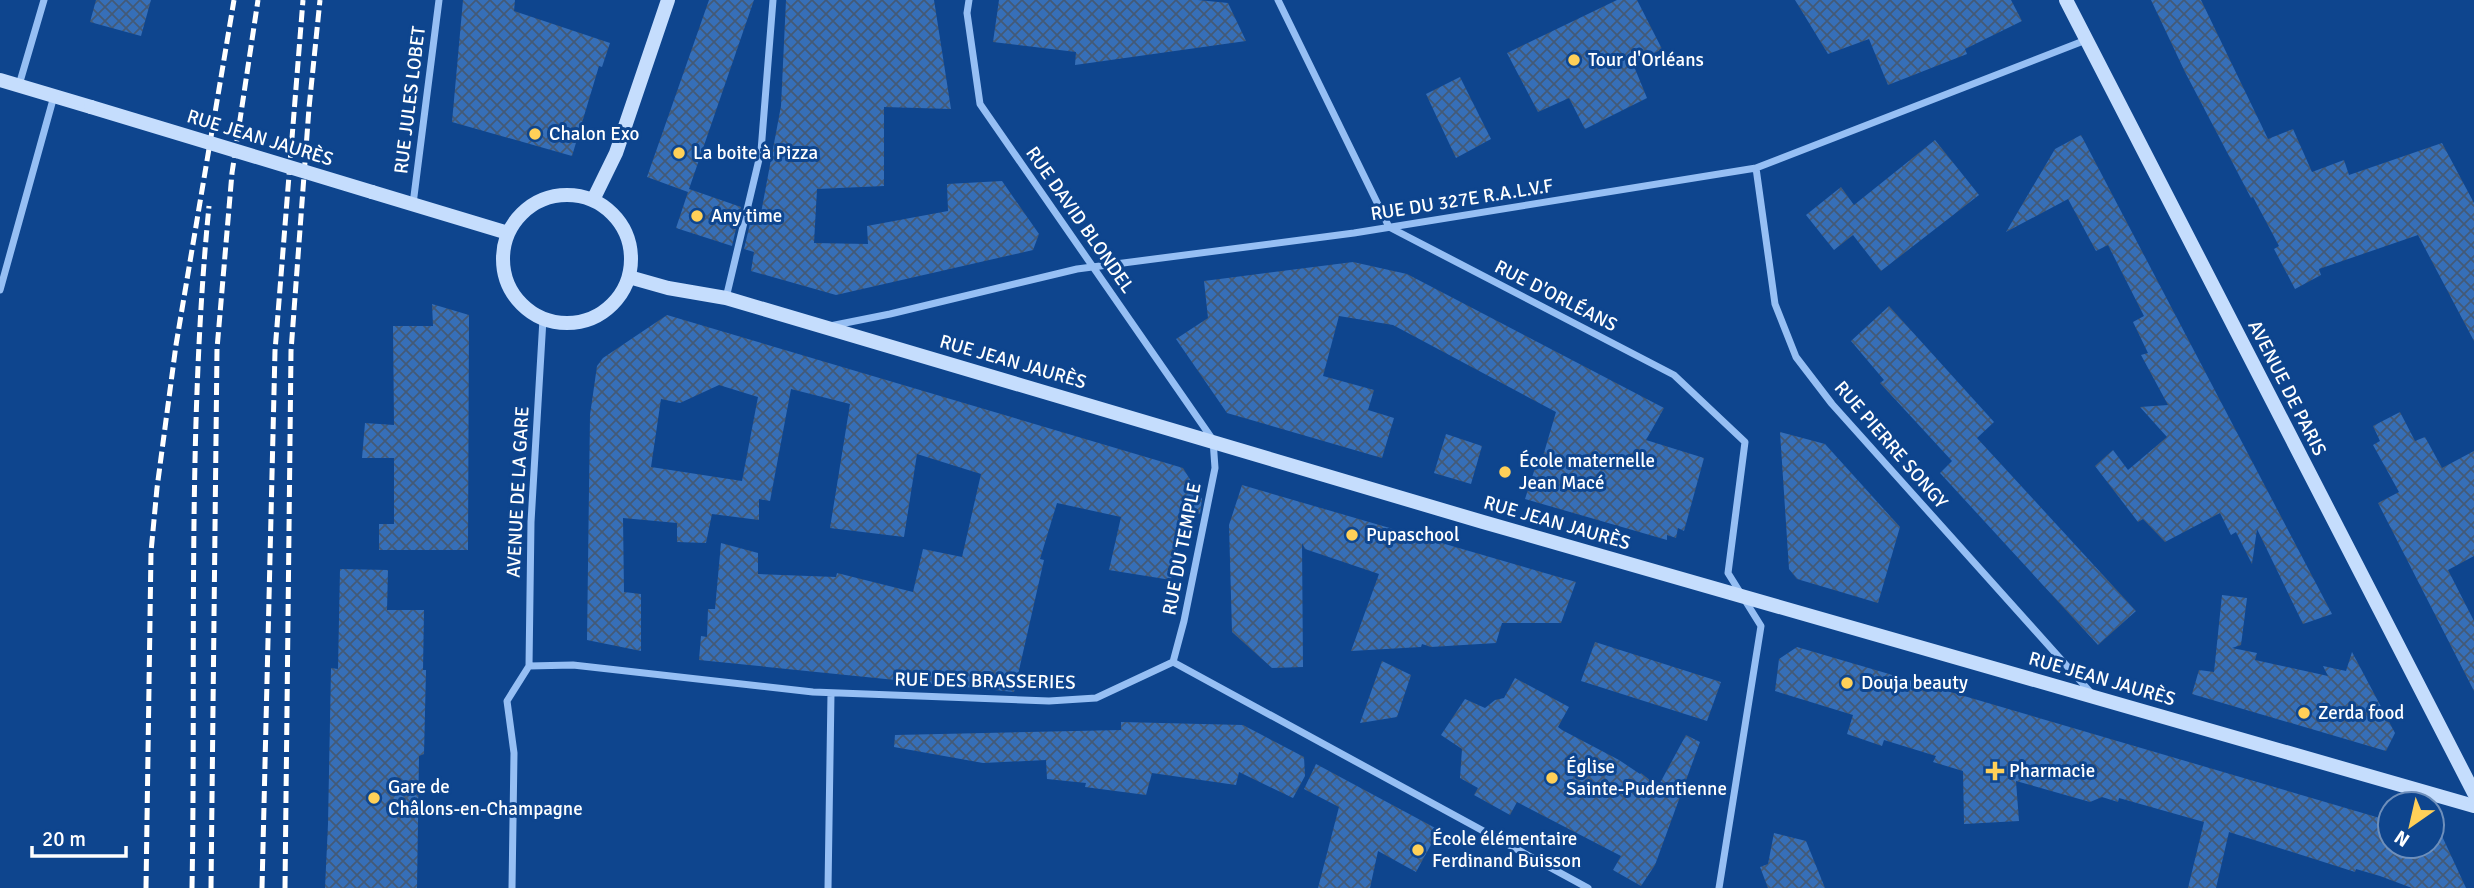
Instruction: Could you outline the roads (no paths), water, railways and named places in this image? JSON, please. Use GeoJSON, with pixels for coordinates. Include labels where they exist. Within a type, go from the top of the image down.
{"type":"FeatureCollection","features":[{"type":"Feature","properties":{"kind":"main road"},"geometry":{"type":"LineString","coordinates":[[593,200],[615,153],[668,0]]}},
{"type":"Feature","properties":{"kind":"main road","name":"AVENUE DE PARIS"},"geometry":{"type":"LineString","coordinates":[[2066,0],[2474,793]]}},
{"type":"Feature","properties":{"kind":"main road","name":"RUE JEAN JAURÈS"},"geometry":{"type":"LineString","coordinates":[[0,80],[508,233]]}},
{"type":"Feature","properties":{"kind":"main road"},"geometry":{"type":"LineString","coordinates":[[572,195],[593,200],[608,210],[621,224],[629,241],[629,277],[620,296],[604,312],[585,321],[564,324],[543,319],[526,309],[513,295],[505,277],[502,258],[508,233],[516,220],[531,206],[551,197],[572,195]]}},
{"type":"Feature","properties":{"kind":"main road","name":"RUE JEAN JAURÈS"},"geometry":{"type":"LineString","coordinates":[[629,277],[668,288],[726,298],[1483,522],[2474,806]]}},
{"type":"Feature","properties":{"kind":"street"},"geometry":{"type":"LineString","coordinates":[[19,86],[44,0]]}},
{"type":"Feature","properties":{"kind":"street","name":"RUE JULES LOBET"},"geometry":{"type":"LineString","coordinates":[[413,204],[439,0]]}},
{"type":"Feature","properties":{"kind":"street"},"geometry":{"type":"LineString","coordinates":[[726,298],[761,151],[773,0]]}},
{"type":"Feature","properties":{"kind":"street","name":"RUE DAVID BLONDEL"},"geometry":{"type":"LineString","coordinates":[[969,0],[967,13],[980,104],[1213,440]]}},
{"type":"Feature","properties":{"kind":"street"},"geometry":{"type":"LineString","coordinates":[[1278,0],[1389,227]]}},
{"type":"Feature","properties":{"kind":"street","name":"RUE DU 327E R.A.L.V.F"},"geometry":{"type":"LineString","coordinates":[[825,327],[1094,267],[1389,227],[1756,167],[2086,40]]}},
{"type":"Feature","properties":{"kind":"street"},"geometry":{"type":"LineString","coordinates":[[0,290],[54,96]]}},
{"type":"Feature","properties":{"kind":"street","name":"RUE PIERRE SONGY"},"geometry":{"type":"LineString","coordinates":[[1756,167],[1775,304],[1796,357],[1832,404],[2094,697]]}},
{"type":"Feature","properties":{"kind":"street","name":"RUE D'ORLÉANS"},"geometry":{"type":"LineString","coordinates":[[1389,227],[1674,375],[1745,442],[1728,573],[1761,626],[1719,888]]}},
{"type":"Feature","properties":{"kind":"street","name":"AVENUE DE LA GARE"},"geometry":{"type":"LineString","coordinates":[[529,666],[531,522],[543,319]]}},
{"type":"Feature","properties":{"kind":"street","name":"RUE DU TEMPLE"},"geometry":{"type":"LineString","coordinates":[[1173,662],[1215,468],[1213,440]]}},
{"type":"Feature","properties":{"kind":"street"},"geometry":{"type":"LineString","coordinates":[[1173,662],[1587,888]]}},
{"type":"Feature","properties":{"kind":"street","name":"RUE DES BRASSERIES"},"geometry":{"type":"LineString","coordinates":[[529,666],[573,665],[831,693],[1049,701],[1096,698],[1173,662]]}},
{"type":"Feature","properties":{"kind":"street"},"geometry":{"type":"LineString","coordinates":[[512,888],[514,753],[507,701],[529,666]]}},
{"type":"Feature","properties":{"kind":"street"},"geometry":{"type":"LineString","coordinates":[[828,888],[831,693]]}},
{"type":"Feature","properties":{"kind":"railway"},"geometry":{"type":"LineString","coordinates":[[146,888],[151,552],[157,488],[176,345],[234,0]]}},
{"type":"Feature","properties":{"kind":"railway"},"geometry":{"type":"LineString","coordinates":[[211,888],[217,349],[232,173],[258,0]]}},
{"type":"Feature","properties":{"kind":"railway"},"geometry":{"type":"LineString","coordinates":[[262,888],[275,351],[303,0]]}},
{"type":"Feature","properties":{"kind":"railway"},"geometry":{"type":"LineString","coordinates":[[285,888],[291,351],[320,0]]}},
{"type":"Feature","properties":{"kind":"railway"},"geometry":{"type":"LineString","coordinates":[[192,888],[195,461],[202,290],[209,206]]}},
{"type":"Feature","properties":{"kind":"place","name":"Tour d'Orléans"},"geometry":{"type":"Point","coordinates":[1574,60]}},
{"type":"Feature","properties":{"kind":"place","name":"Chalon Exo"},"geometry":{"type":"Point","coordinates":[535,134]}},
{"type":"Feature","properties":{"kind":"place","name":"La boite à Pizza"},"geometry":{"type":"Point","coordinates":[679,153]}},
{"type":"Feature","properties":{"kind":"place","name":"Any time"},"geometry":{"type":"Point","coordinates":[697,216]}},
{"type":"Feature","properties":{"kind":"place","name":"École maternelle Jean Macé"},"geometry":{"type":"Point","coordinates":[1505,472]}},
{"type":"Feature","properties":{"kind":"place","name":"Pupaschool"},"geometry":{"type":"Point","coordinates":[1352,535]}},
{"type":"Feature","properties":{"kind":"place","name":"Douja beauty"},"geometry":{"type":"Point","coordinates":[1847,683]}},
{"type":"Feature","properties":{"kind":"place","name":"Zerda food"},"geometry":{"type":"Point","coordinates":[2304,713]}},
{"type":"Feature","properties":{"kind":"place","name":"Pharmacie"},"geometry":{"type":"Point","coordinates":[1995,771]}},
{"type":"Feature","properties":{"kind":"place","name":"Église Sainte-Pudentienne"},"geometry":{"type":"Point","coordinates":[1552,778]}},
{"type":"Feature","properties":{"kind":"place","name":"Gare de Châlons-en-Champagne"},"geometry":{"type":"Point","coordinates":[374,798]}},
{"type":"Feature","properties":{"kind":"place","name":"École élémentaire Ferdinand Buisson"},"geometry":{"type":"Point","coordinates":[1418,850]}}]}
